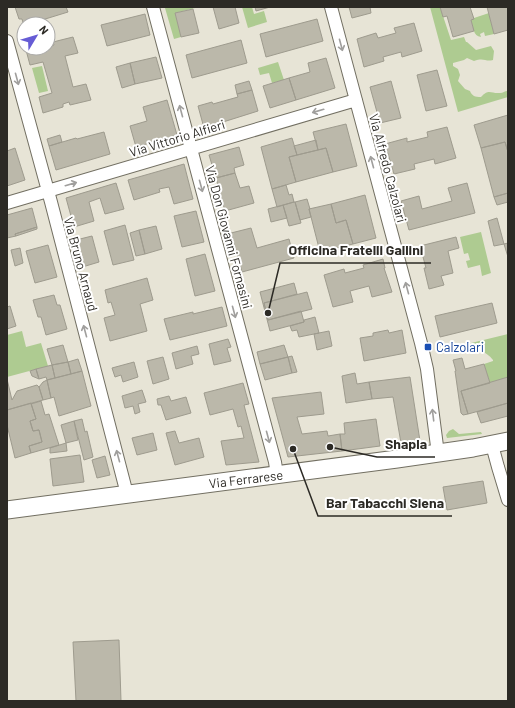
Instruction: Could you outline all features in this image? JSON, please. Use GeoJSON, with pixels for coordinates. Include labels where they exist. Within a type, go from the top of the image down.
{"type":"FeatureCollection","features":[{"type":"Feature","properties":{"kind":"main road","name":"Via Ferrarese"},"geometry":{"type":"LineString","coordinates":[[7,510],[438,454],[500,443]]}},
{"type":"Feature","properties":{"kind":"street","name":"Via Don Giovanni Fornasini"},"geometry":{"type":"LineString","coordinates":[[153,7],[277,475]]}},
{"type":"Feature","properties":{"kind":"street","name":"Via Alfredo Calzolari"},"geometry":{"type":"LineString","coordinates":[[331,7],[422,343],[427,369],[438,454]]}},
{"type":"Feature","properties":{"kind":"street","name":"Via Bruno Arnaud"},"geometry":{"type":"LineString","coordinates":[[7,41],[48,191],[127,494]]}},
{"type":"Feature","properties":{"kind":"street","name":"Via Vittorio Alfieri"},"geometry":{"type":"LineString","coordinates":[[7,203],[356,100]]}},
{"type":"Feature","properties":{"kind":"street"},"geometry":{"type":"LineString","coordinates":[[500,443],[496,462],[507,498]]}},
{"type":"Feature","properties":{"kind":"green space"},"geometry":{"type":"Polygon","coordinates":[[[199,7],[175,13],[181,37],[174,39],[165,8],[199,7]]]}},
{"type":"Feature","properties":{"kind":"green space"},"geometry":{"type":"Polygon","coordinates":[[[242,7],[252,7],[254,14],[264,11],[267,22],[248,28],[242,7]]]}},
{"type":"Feature","properties":{"kind":"green space"},"geometry":{"type":"Polygon","coordinates":[[[430,7],[440,7],[451,40],[464,37],[466,42],[476,50],[491,46],[494,51],[493,60],[480,59],[474,61],[467,58],[453,63],[453,66],[458,69],[460,75],[458,81],[465,89],[470,91],[475,96],[481,97],[488,92],[500,93],[507,91],[508,97],[458,112],[430,7]]]}},
{"type":"Feature","properties":{"kind":"green space"},"geometry":{"type":"Polygon","coordinates":[[[489,13],[494,34],[485,36],[484,32],[480,34],[481,37],[476,35],[471,20],[489,13]]]}},
{"type":"Feature","properties":{"kind":"green space"},"geometry":{"type":"Polygon","coordinates":[[[278,62],[284,80],[272,83],[269,73],[260,75],[258,68],[278,62]]]}},
{"type":"Feature","properties":{"kind":"green space"},"geometry":{"type":"Polygon","coordinates":[[[42,66],[48,91],[39,93],[32,68],[42,66]]]}},
{"type":"Feature","properties":{"kind":"green space"},"geometry":{"type":"Polygon","coordinates":[[[481,232],[491,273],[482,276],[480,265],[468,268],[466,261],[470,260],[468,253],[464,254],[460,237],[481,232]]]}},
{"type":"Feature","properties":{"kind":"green space"},"geometry":{"type":"Polygon","coordinates":[[[22,331],[26,347],[41,343],[48,366],[7,377],[7,335],[22,331]]]}},
{"type":"Feature","properties":{"kind":"green space"},"geometry":{"type":"Polygon","coordinates":[[[508,334],[508,377],[490,383],[484,364],[493,360],[484,352],[464,347],[463,345],[508,334]]]}},
{"type":"Feature","properties":{"kind":"green space"},"geometry":{"type":"Polygon","coordinates":[[[453,429],[459,434],[481,432],[482,434],[447,438],[446,435],[453,429]]]}},
{"type":"Feature","properties":{"kind":"building"},"geometry":{"type":"Polygon","coordinates":[[[15,7],[66,7],[68,12],[55,16],[18,16],[15,7]]]}},
{"type":"Feature","properties":{"kind":"building"},"geometry":{"type":"Polygon","coordinates":[[[213,7],[235,7],[239,23],[219,29],[213,7]]]}},
{"type":"Feature","properties":{"kind":"building"},"geometry":{"type":"Polygon","coordinates":[[[255,7],[270,7],[256,11],[255,7]]]}},
{"type":"Feature","properties":{"kind":"building"},"geometry":{"type":"Polygon","coordinates":[[[349,7],[370,7],[371,13],[352,18],[349,7]]]}},
{"type":"Feature","properties":{"kind":"building"},"geometry":{"type":"Polygon","coordinates":[[[440,7],[470,7],[474,19],[471,20],[474,31],[453,37],[447,16],[443,17],[440,7]]]}},
{"type":"Feature","properties":{"kind":"building"},"geometry":{"type":"Polygon","coordinates":[[[487,7],[508,7],[508,30],[494,34],[487,7]]]}},
{"type":"Feature","properties":{"kind":"building"},"geometry":{"type":"Polygon","coordinates":[[[193,9],[199,33],[181,37],[175,13],[193,9]]]}},
{"type":"Feature","properties":{"kind":"building"},"geometry":{"type":"Polygon","coordinates":[[[145,14],[150,35],[107,46],[101,25],[145,14]]]}},
{"type":"Feature","properties":{"kind":"building"},"geometry":{"type":"Polygon","coordinates":[[[317,19],[323,41],[266,57],[260,34],[317,19]]]}},
{"type":"Feature","properties":{"kind":"building"},"geometry":{"type":"Polygon","coordinates":[[[414,23],[422,51],[402,57],[401,52],[383,57],[384,61],[364,67],[357,39],[376,33],[378,38],[396,33],[394,28],[414,23]]]}},
{"type":"Feature","properties":{"kind":"building"},"geometry":{"type":"Polygon","coordinates":[[[73,37],[78,53],[65,56],[73,87],[86,84],[91,100],[70,105],[69,102],[63,104],[63,107],[43,113],[39,97],[52,93],[43,62],[30,65],[28,56],[56,56],[56,41],[73,37]]]}},
{"type":"Feature","properties":{"kind":"building"},"geometry":{"type":"Polygon","coordinates":[[[241,40],[247,63],[192,78],[186,55],[241,40]]]}},
{"type":"Feature","properties":{"kind":"building"},"geometry":{"type":"Polygon","coordinates":[[[156,57],[162,78],[135,84],[130,63],[156,57]]]}},
{"type":"Feature","properties":{"kind":"building"},"geometry":{"type":"Polygon","coordinates":[[[326,58],[335,88],[296,100],[289,78],[310,72],[308,63],[326,58]]]}},
{"type":"Feature","properties":{"kind":"building"},"geometry":{"type":"Polygon","coordinates":[[[130,63],[135,84],[122,88],[116,67],[130,63]]]}},
{"type":"Feature","properties":{"kind":"building"},"geometry":{"type":"Polygon","coordinates":[[[437,70],[447,106],[426,111],[417,75],[437,70]]]}},
{"type":"Feature","properties":{"kind":"building"},"geometry":{"type":"Polygon","coordinates":[[[289,78],[296,100],[270,108],[263,86],[289,78]]]}},
{"type":"Feature","properties":{"kind":"building"},"geometry":{"type":"Polygon","coordinates":[[[249,81],[252,90],[237,94],[235,85],[249,81]]]}},
{"type":"Feature","properties":{"kind":"building"},"geometry":{"type":"Polygon","coordinates":[[[391,81],[401,118],[380,123],[370,87],[391,81]]]}},
{"type":"Feature","properties":{"kind":"building"},"geometry":{"type":"Polygon","coordinates":[[[252,90],[258,111],[204,128],[198,106],[212,102],[213,104],[238,97],[237,94],[252,90]]]}},
{"type":"Feature","properties":{"kind":"building"},"geometry":{"type":"Polygon","coordinates":[[[167,100],[177,135],[136,147],[130,126],[147,121],[143,107],[167,100]]]}},
{"type":"Feature","properties":{"kind":"building"},"geometry":{"type":"Polygon","coordinates":[[[508,115],[508,152],[505,142],[481,148],[474,125],[508,115]]]}},
{"type":"Feature","properties":{"kind":"building"},"geometry":{"type":"Polygon","coordinates":[[[346,124],[357,166],[333,172],[326,148],[318,150],[313,132],[346,124]]]}},
{"type":"Feature","properties":{"kind":"building"},"geometry":{"type":"Polygon","coordinates":[[[447,127],[456,158],[435,164],[434,159],[414,164],[415,169],[394,174],[385,144],[407,138],[407,142],[428,137],[427,132],[447,127]]]}},
{"type":"Feature","properties":{"kind":"building"},"geometry":{"type":"Polygon","coordinates":[[[104,132],[110,154],[56,170],[49,146],[104,132]]]}},
{"type":"Feature","properties":{"kind":"building"},"geometry":{"type":"Polygon","coordinates":[[[60,135],[62,142],[49,146],[47,139],[60,135]]]}},
{"type":"Feature","properties":{"kind":"building"},"geometry":{"type":"Polygon","coordinates":[[[292,138],[297,155],[289,157],[296,182],[272,189],[261,147],[292,138]]]}},
{"type":"Feature","properties":{"kind":"building"},"geometry":{"type":"Polygon","coordinates":[[[316,140],[318,150],[297,155],[294,146],[316,140]]]}},
{"type":"Feature","properties":{"kind":"building"},"geometry":{"type":"Polygon","coordinates":[[[505,142],[508,152],[508,193],[494,197],[481,148],[505,142]]]}},
{"type":"Feature","properties":{"kind":"building"},"geometry":{"type":"Polygon","coordinates":[[[239,147],[244,165],[234,168],[235,173],[216,178],[209,155],[239,147]]]}},
{"type":"Feature","properties":{"kind":"building"},"geometry":{"type":"Polygon","coordinates":[[[15,148],[25,180],[7,186],[7,151],[15,148]]]}},
{"type":"Feature","properties":{"kind":"building"},"geometry":{"type":"Polygon","coordinates":[[[326,148],[333,172],[296,182],[289,157],[326,148]]]}},
{"type":"Feature","properties":{"kind":"building"},"geometry":{"type":"Polygon","coordinates":[[[184,164],[193,199],[174,204],[169,187],[159,189],[160,192],[134,200],[128,180],[184,164]]]}},
{"type":"Feature","properties":{"kind":"building"},"geometry":{"type":"Polygon","coordinates":[[[235,173],[240,188],[249,186],[254,203],[225,211],[216,178],[235,173]]]}},
{"type":"Feature","properties":{"kind":"building"},"geometry":{"type":"Polygon","coordinates":[[[116,183],[124,209],[105,214],[100,198],[89,202],[94,221],[74,227],[66,198],[116,183]]]}},
{"type":"Feature","properties":{"kind":"building"},"geometry":{"type":"Polygon","coordinates":[[[467,183],[475,213],[409,230],[401,201],[419,196],[422,209],[452,201],[448,188],[467,183]]]}},
{"type":"Feature","properties":{"kind":"building"},"geometry":{"type":"Polygon","coordinates":[[[286,185],[289,195],[292,194],[294,202],[277,207],[272,189],[286,185]]]}},
{"type":"Feature","properties":{"kind":"building"},"geometry":{"type":"Polygon","coordinates":[[[508,193],[508,202],[497,205],[494,197],[508,193]]]}},
{"type":"Feature","properties":{"kind":"building"},"geometry":{"type":"Polygon","coordinates":[[[365,195],[376,238],[353,244],[346,220],[336,223],[331,204],[365,195]]]}},
{"type":"Feature","properties":{"kind":"building"},"geometry":{"type":"Polygon","coordinates":[[[307,199],[311,217],[300,220],[295,202],[307,199]]]}},
{"type":"Feature","properties":{"kind":"building"},"geometry":{"type":"Polygon","coordinates":[[[295,202],[301,223],[289,226],[283,205],[295,202]]]}},
{"type":"Feature","properties":{"kind":"building"},"geometry":{"type":"Polygon","coordinates":[[[331,204],[336,223],[346,220],[353,244],[320,252],[309,209],[331,204]]]}},
{"type":"Feature","properties":{"kind":"building"},"geometry":{"type":"Polygon","coordinates":[[[283,205],[287,218],[271,222],[268,209],[283,205]]]}},
{"type":"Feature","properties":{"kind":"building"},"geometry":{"type":"Polygon","coordinates":[[[32,208],[37,227],[15,234],[16,236],[7,238],[7,215],[32,208]]]}},
{"type":"Feature","properties":{"kind":"building"},"geometry":{"type":"Polygon","coordinates":[[[196,211],[204,242],[182,247],[174,216],[196,211]]]}},
{"type":"Feature","properties":{"kind":"building"},"geometry":{"type":"Polygon","coordinates":[[[497,218],[504,244],[494,246],[488,221],[497,218]]]}},
{"type":"Feature","properties":{"kind":"building"},"geometry":{"type":"Polygon","coordinates":[[[125,225],[134,260],[113,265],[104,231],[125,225]]]}},
{"type":"Feature","properties":{"kind":"building"},"geometry":{"type":"Polygon","coordinates":[[[156,226],[162,249],[145,254],[139,230],[156,226]]]}},
{"type":"Feature","properties":{"kind":"building"},"geometry":{"type":"Polygon","coordinates":[[[37,227],[37,229],[16,236],[15,234],[37,227]]]}},
{"type":"Feature","properties":{"kind":"building"},"geometry":{"type":"Polygon","coordinates":[[[251,228],[257,248],[289,239],[294,258],[242,272],[231,233],[251,228]]]}},
{"type":"Feature","properties":{"kind":"building"},"geometry":{"type":"Polygon","coordinates":[[[139,230],[145,254],[136,256],[130,233],[139,230]]]}},
{"type":"Feature","properties":{"kind":"building"},"geometry":{"type":"Polygon","coordinates":[[[92,236],[99,262],[79,268],[72,241],[92,236]]]}},
{"type":"Feature","properties":{"kind":"building"},"geometry":{"type":"Polygon","coordinates":[[[456,237],[459,248],[448,251],[453,273],[441,276],[444,285],[429,289],[424,268],[426,268],[420,246],[456,237]]]}},
{"type":"Feature","properties":{"kind":"building"},"geometry":{"type":"Polygon","coordinates":[[[508,243],[508,257],[504,244],[508,243]]]}},
{"type":"Feature","properties":{"kind":"building"},"geometry":{"type":"Polygon","coordinates":[[[48,245],[57,277],[35,283],[26,251],[48,245]]]}},
{"type":"Feature","properties":{"kind":"building"},"geometry":{"type":"Polygon","coordinates":[[[20,248],[23,263],[15,266],[11,250],[20,248]]]}},
{"type":"Feature","properties":{"kind":"building"},"geometry":{"type":"Polygon","coordinates":[[[205,254],[215,291],[195,296],[186,259],[205,254]]]}},
{"type":"Feature","properties":{"kind":"building"},"geometry":{"type":"Polygon","coordinates":[[[383,259],[384,268],[392,292],[372,297],[369,286],[350,291],[353,302],[333,307],[324,275],[344,269],[345,273],[364,268],[363,265],[383,259]]]}},
{"type":"Feature","properties":{"kind":"building"},"geometry":{"type":"Polygon","coordinates":[[[147,278],[153,300],[140,304],[147,331],[110,341],[104,318],[115,315],[111,302],[108,303],[105,290],[147,278]]]}},
{"type":"Feature","properties":{"kind":"building"},"geometry":{"type":"Polygon","coordinates":[[[294,283],[297,294],[264,303],[268,320],[301,311],[304,322],[270,331],[260,292],[294,283]]]}},
{"type":"Feature","properties":{"kind":"building"},"geometry":{"type":"Polygon","coordinates":[[[307,292],[312,309],[268,320],[264,303],[307,292]]]}},
{"type":"Feature","properties":{"kind":"building"},"geometry":{"type":"Polygon","coordinates":[[[54,295],[57,305],[60,305],[67,329],[46,335],[41,317],[38,317],[33,300],[54,295]]]}},
{"type":"Feature","properties":{"kind":"building"},"geometry":{"type":"Polygon","coordinates":[[[492,303],[497,323],[440,337],[435,316],[492,303]]]}},
{"type":"Feature","properties":{"kind":"building"},"geometry":{"type":"Polygon","coordinates":[[[10,306],[16,326],[7,329],[7,307],[10,306]]]}},
{"type":"Feature","properties":{"kind":"building"},"geometry":{"type":"Polygon","coordinates":[[[222,307],[227,326],[170,340],[164,319],[222,307]]]}},
{"type":"Feature","properties":{"kind":"building"},"geometry":{"type":"Polygon","coordinates":[[[315,317],[319,333],[299,337],[297,330],[292,331],[290,326],[315,317]]]}},
{"type":"Feature","properties":{"kind":"building"},"geometry":{"type":"Polygon","coordinates":[[[388,330],[389,333],[402,330],[406,353],[364,361],[360,338],[373,336],[373,333],[388,330]]]}},
{"type":"Feature","properties":{"kind":"building"},"geometry":{"type":"Polygon","coordinates":[[[329,331],[332,346],[317,350],[314,334],[329,331]]]}},
{"type":"Feature","properties":{"kind":"building"},"geometry":{"type":"Polygon","coordinates":[[[228,339],[231,347],[227,348],[231,361],[214,365],[209,344],[228,339]]]}},
{"type":"Feature","properties":{"kind":"building"},"geometry":{"type":"Polygon","coordinates":[[[63,345],[68,362],[52,365],[47,349],[63,345]]]}},
{"type":"Feature","properties":{"kind":"building"},"geometry":{"type":"Polygon","coordinates":[[[284,345],[288,357],[260,364],[257,352],[284,345]]]}},
{"type":"Feature","properties":{"kind":"building"},"geometry":{"type":"Polygon","coordinates":[[[197,346],[199,354],[191,356],[193,364],[176,369],[172,353],[197,346]]]}},
{"type":"Feature","properties":{"kind":"building"},"geometry":{"type":"Polygon","coordinates":[[[292,356],[297,372],[292,373],[288,357],[292,356]]]}},
{"type":"Feature","properties":{"kind":"building"},"geometry":{"type":"Polygon","coordinates":[[[163,357],[169,379],[153,384],[147,361],[163,357]]]}},
{"type":"Feature","properties":{"kind":"building"},"geometry":{"type":"Polygon","coordinates":[[[288,357],[292,373],[265,380],[260,364],[288,357]]]}},
{"type":"Feature","properties":{"kind":"building"},"geometry":{"type":"Polygon","coordinates":[[[462,358],[465,369],[484,364],[490,383],[461,391],[468,414],[463,415],[461,413],[456,371],[453,360],[462,358]]]}},
{"type":"Feature","properties":{"kind":"building"},"geometry":{"type":"Polygon","coordinates":[[[78,359],[82,371],[71,374],[68,362],[78,359]]]}},
{"type":"Feature","properties":{"kind":"building"},"geometry":{"type":"Polygon","coordinates":[[[68,362],[71,374],[55,378],[52,365],[68,362]]]}},
{"type":"Feature","properties":{"kind":"building"},"geometry":{"type":"Polygon","coordinates":[[[134,362],[138,377],[123,382],[121,375],[115,377],[112,368],[134,362]]]}},
{"type":"Feature","properties":{"kind":"building"},"geometry":{"type":"Polygon","coordinates":[[[52,365],[55,378],[47,380],[46,377],[39,379],[36,369],[52,365]]]}},
{"type":"Feature","properties":{"kind":"building"},"geometry":{"type":"Polygon","coordinates":[[[36,369],[39,379],[32,376],[30,371],[36,369]]]}},
{"type":"Feature","properties":{"kind":"building"},"geometry":{"type":"Polygon","coordinates":[[[82,371],[91,406],[59,416],[54,397],[51,398],[47,380],[82,371]]]}},
{"type":"Feature","properties":{"kind":"building"},"geometry":{"type":"Polygon","coordinates":[[[355,373],[357,384],[369,382],[372,399],[346,403],[342,376],[355,373]]]}},
{"type":"Feature","properties":{"kind":"building"},"geometry":{"type":"Polygon","coordinates":[[[410,377],[420,441],[401,443],[393,397],[372,399],[369,382],[410,377]]]}},
{"type":"Feature","properties":{"kind":"building"},"geometry":{"type":"Polygon","coordinates":[[[508,377],[508,403],[468,414],[461,391],[508,377]]]}},
{"type":"Feature","properties":{"kind":"building"},"geometry":{"type":"Polygon","coordinates":[[[7,379],[12,400],[17,391],[37,385],[43,400],[7,410],[7,379]]]}},
{"type":"Feature","properties":{"kind":"building"},"geometry":{"type":"Polygon","coordinates":[[[47,380],[51,398],[43,400],[39,387],[47,380]]]}},
{"type":"Feature","properties":{"kind":"building"},"geometry":{"type":"Polygon","coordinates":[[[243,383],[249,404],[244,405],[259,462],[226,465],[221,441],[244,438],[241,426],[238,427],[233,409],[210,415],[204,393],[243,383]]]}},
{"type":"Feature","properties":{"kind":"building"},"geometry":{"type":"Polygon","coordinates":[[[142,390],[146,402],[138,404],[140,412],[135,414],[133,406],[125,408],[122,396],[142,390]]]}},
{"type":"Feature","properties":{"kind":"building"},"geometry":{"type":"Polygon","coordinates":[[[321,392],[324,414],[297,417],[302,434],[327,431],[328,436],[340,434],[342,451],[288,457],[272,398],[321,392]]]}},
{"type":"Feature","properties":{"kind":"building"},"geometry":{"type":"Polygon","coordinates":[[[169,396],[171,401],[186,397],[191,413],[166,420],[161,405],[158,405],[157,399],[169,396]]]}},
{"type":"Feature","properties":{"kind":"building"},"geometry":{"type":"Polygon","coordinates":[[[41,401],[45,415],[49,414],[59,445],[31,453],[29,446],[42,442],[39,430],[33,431],[30,421],[36,419],[31,404],[41,401]]]}},
{"type":"Feature","properties":{"kind":"building"},"geometry":{"type":"Polygon","coordinates":[[[31,403],[36,419],[30,421],[33,431],[39,430],[42,442],[29,446],[31,453],[15,458],[7,425],[7,410],[31,403]]]}},
{"type":"Feature","properties":{"kind":"building"},"geometry":{"type":"Polygon","coordinates":[[[508,403],[508,416],[481,423],[477,412],[508,403]]]}},
{"type":"Feature","properties":{"kind":"building"},"geometry":{"type":"Polygon","coordinates":[[[82,419],[85,432],[87,431],[93,457],[84,460],[74,421],[82,419]]]}},
{"type":"Feature","properties":{"kind":"building"},"geometry":{"type":"Polygon","coordinates":[[[376,419],[380,446],[342,451],[340,434],[345,434],[344,423],[376,419]]]}},
{"type":"Feature","properties":{"kind":"building"},"geometry":{"type":"Polygon","coordinates":[[[74,421],[78,440],[66,443],[61,425],[74,421]]]}},
{"type":"Feature","properties":{"kind":"building"},"geometry":{"type":"Polygon","coordinates":[[[175,431],[179,443],[199,438],[204,457],[175,465],[166,433],[175,431]]]}},
{"type":"Feature","properties":{"kind":"building"},"geometry":{"type":"Polygon","coordinates":[[[153,433],[157,450],[137,455],[132,438],[153,433]]]}},
{"type":"Feature","properties":{"kind":"building"},"geometry":{"type":"Polygon","coordinates":[[[66,443],[67,451],[50,453],[50,448],[66,443]]]}},
{"type":"Feature","properties":{"kind":"building"},"geometry":{"type":"Polygon","coordinates":[[[80,455],[84,482],[53,486],[50,459],[80,455]]]}},
{"type":"Feature","properties":{"kind":"building"},"geometry":{"type":"Polygon","coordinates":[[[105,456],[110,475],[97,478],[92,460],[105,456]]]}},
{"type":"Feature","properties":{"kind":"building"},"geometry":{"type":"Polygon","coordinates":[[[483,481],[487,503],[447,510],[443,487],[483,481]]]}},
{"type":"Feature","properties":{"kind":"building"},"geometry":{"type":"Polygon","coordinates":[[[119,640],[121,701],[76,701],[73,642],[119,640]]]}},
{"type":"Feature","properties":{"kind":"place","name":"Officina Fratelli Gallini"},"geometry":{"type":"Point","coordinates":[268,313]}},
{"type":"Feature","properties":{"kind":"place","name":"Calzolari"},"geometry":{"type":"Point","coordinates":[428,347]}},
{"type":"Feature","properties":{"kind":"place","name":"Shapla"},"geometry":{"type":"Point","coordinates":[330,447]}},
{"type":"Feature","properties":{"kind":"place","name":"Bar Tabacchi Siena"},"geometry":{"type":"Point","coordinates":[293,449]}}]}
